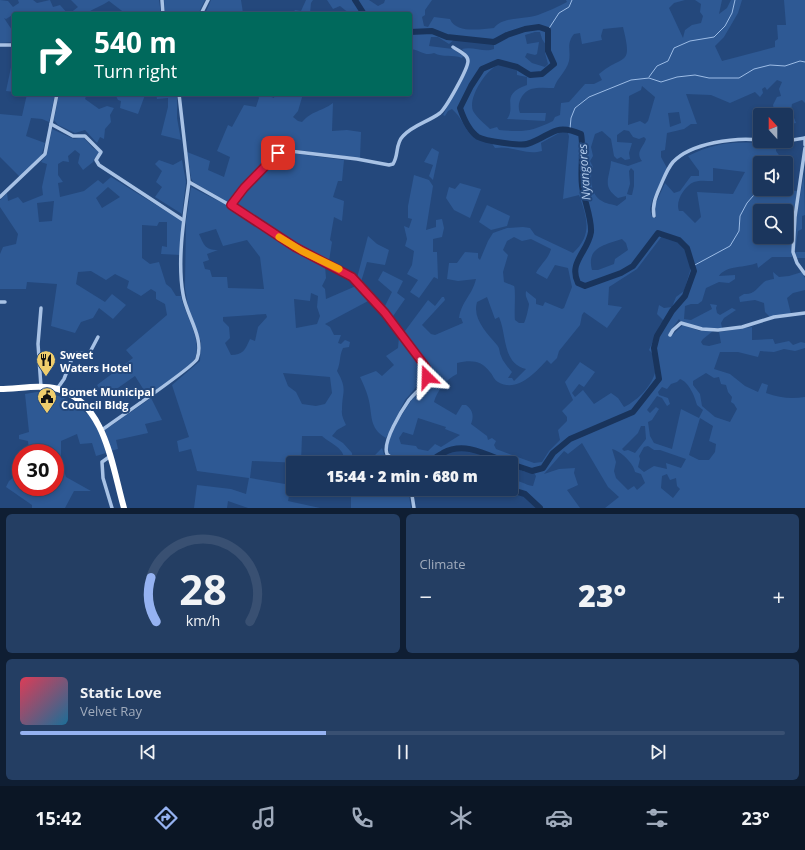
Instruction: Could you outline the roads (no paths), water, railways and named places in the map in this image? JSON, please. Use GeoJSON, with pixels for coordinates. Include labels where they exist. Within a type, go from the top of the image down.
{"type":"FeatureCollection","features":[{"type":"Feature","properties":{"kind":"highway"},"geometry":{"type":"LineString","coordinates":[[0,389],[41,387],[57,389],[72,395],[84,404],[102,430],[124,508]]}},
{"type":"Feature","properties":{"kind":"street"},"geometry":{"type":"LineString","coordinates":[[162,0],[163,12]]}},
{"type":"Feature","properties":{"kind":"street"},"geometry":{"type":"LineString","coordinates":[[201,12],[208,0]]}},
{"type":"Feature","properties":{"kind":"street"},"geometry":{"type":"LineString","coordinates":[[0,45],[12,45]]}},
{"type":"Feature","properties":{"kind":"street"},"geometry":{"type":"LineString","coordinates":[[231,205],[244,188],[281,150],[357,159],[389,166],[393,164],[397,147],[402,137],[412,128],[443,110],[464,73],[468,62],[466,56],[453,47]]}},
{"type":"Feature","properties":{"kind":"street"},"geometry":{"type":"LineString","coordinates":[[0,197],[43,156],[57,96]]}},
{"type":"Feature","properties":{"kind":"street"},"geometry":{"type":"LineString","coordinates":[[102,430],[162,388],[197,359],[198,342],[183,292],[183,220],[189,182],[179,96]]}},
{"type":"Feature","properties":{"kind":"street"},"geometry":{"type":"LineString","coordinates":[[51,124],[72,136],[84,135],[101,152],[96,160],[99,165],[183,220]]}},
{"type":"Feature","properties":{"kind":"street"},"geometry":{"type":"LineString","coordinates":[[654,216],[652,210],[654,202],[663,180],[672,163],[678,158],[710,144],[743,138],[753,139]]}},
{"type":"Feature","properties":{"kind":"street"},"geometry":{"type":"LineString","coordinates":[[793,140],[805,138],[805,145]]}},
{"type":"Feature","properties":{"kind":"street"},"geometry":{"type":"LineString","coordinates":[[805,148],[795,217],[793,252],[797,263],[805,274]]}},
{"type":"Feature","properties":{"kind":"street"},"geometry":{"type":"LineString","coordinates":[[189,182],[231,205],[292,245],[352,277],[385,313],[428,369],[425,382],[408,403],[386,444],[387,454],[389,456]]}},
{"type":"Feature","properties":{"kind":"street"},"geometry":{"type":"LineString","coordinates":[[0,302],[5,302]]}},
{"type":"Feature","properties":{"kind":"street"},"geometry":{"type":"LineString","coordinates":[[41,308],[38,344],[41,387]]}},
{"type":"Feature","properties":{"kind":"street"},"geometry":{"type":"LineString","coordinates":[[670,335],[681,323],[702,329],[718,330],[742,327],[774,317],[805,313]]}},
{"type":"Feature","properties":{"kind":"street"},"geometry":{"type":"LineString","coordinates":[[57,389],[64,379],[74,354],[77,352],[89,354],[98,337]]}},
{"type":"Feature","properties":{"kind":"street"},"geometry":{"type":"LineString","coordinates":[[109,457],[102,462],[102,470],[112,508]]}},
{"type":"Feature","properties":{"kind":"street"},"geometry":{"type":"LineString","coordinates":[[412,496],[414,508]]}},
{"type":"Feature","properties":{"kind":"waterway","name":"Nyangores"},"geometry":{"type":"LineString","coordinates":[[355,0],[363,12]]}},
{"type":"Feature","properties":{"kind":"waterway"},"geometry":{"type":"LineString","coordinates":[[548,30],[559,13],[569,7],[572,0]]}},
{"type":"Feature","properties":{"kind":"waterway"},"geometry":{"type":"LineString","coordinates":[[649,77],[657,66],[668,61],[674,48],[690,41],[714,37],[725,26],[732,13],[735,0]]}},
{"type":"Feature","properties":{"kind":"waterway","name":"Nyangores"},"geometry":{"type":"LineString","coordinates":[[412,32],[432,31],[447,37],[494,42],[507,35],[525,29],[539,27],[548,30],[548,51],[554,64],[542,74],[530,75],[517,67],[498,62],[482,69],[471,86],[460,108],[467,124],[478,137],[510,144],[527,144],[558,130],[572,131],[581,134],[582,186],[591,232],[575,269],[578,283],[585,286],[621,273],[633,266],[658,233],[679,240],[687,248],[694,271],[685,296],[672,311],[657,336],[654,348],[659,379],[633,412],[570,439],[553,453],[543,468],[532,471],[518,466]]}},
{"type":"Feature","properties":{"kind":"waterway"},"geometry":{"type":"LineString","coordinates":[[570,129],[571,118],[575,108],[589,97],[631,80],[649,78],[661,82],[677,77],[695,75],[709,78],[739,78],[754,69],[770,65],[785,66],[800,61],[805,62]]}},
{"type":"Feature","properties":{"kind":"waterway"},"geometry":{"type":"LineString","coordinates":[[693,266],[730,246],[739,231],[740,216],[747,203],[753,196]]}},
{"type":"Feature","properties":{"kind":"waterway","name":"Nyangores"},"geometry":{"type":"LineString","coordinates":[[438,456],[459,448],[476,450],[491,456]]}},
{"type":"Feature","properties":{"kind":"waterway","name":"Nyangores"},"geometry":{"type":"LineString","coordinates":[[518,492],[525,494],[540,508]]}},
{"type":"Feature","properties":{"kind":"place","name":"Sweet Waters Hotel"},"geometry":{"type":"Point","coordinates":[46,377]}},
{"type":"Feature","properties":{"kind":"place","name":"Bomet Municipal Council Bldg"},"geometry":{"type":"Point","coordinates":[47,414]}}]}
